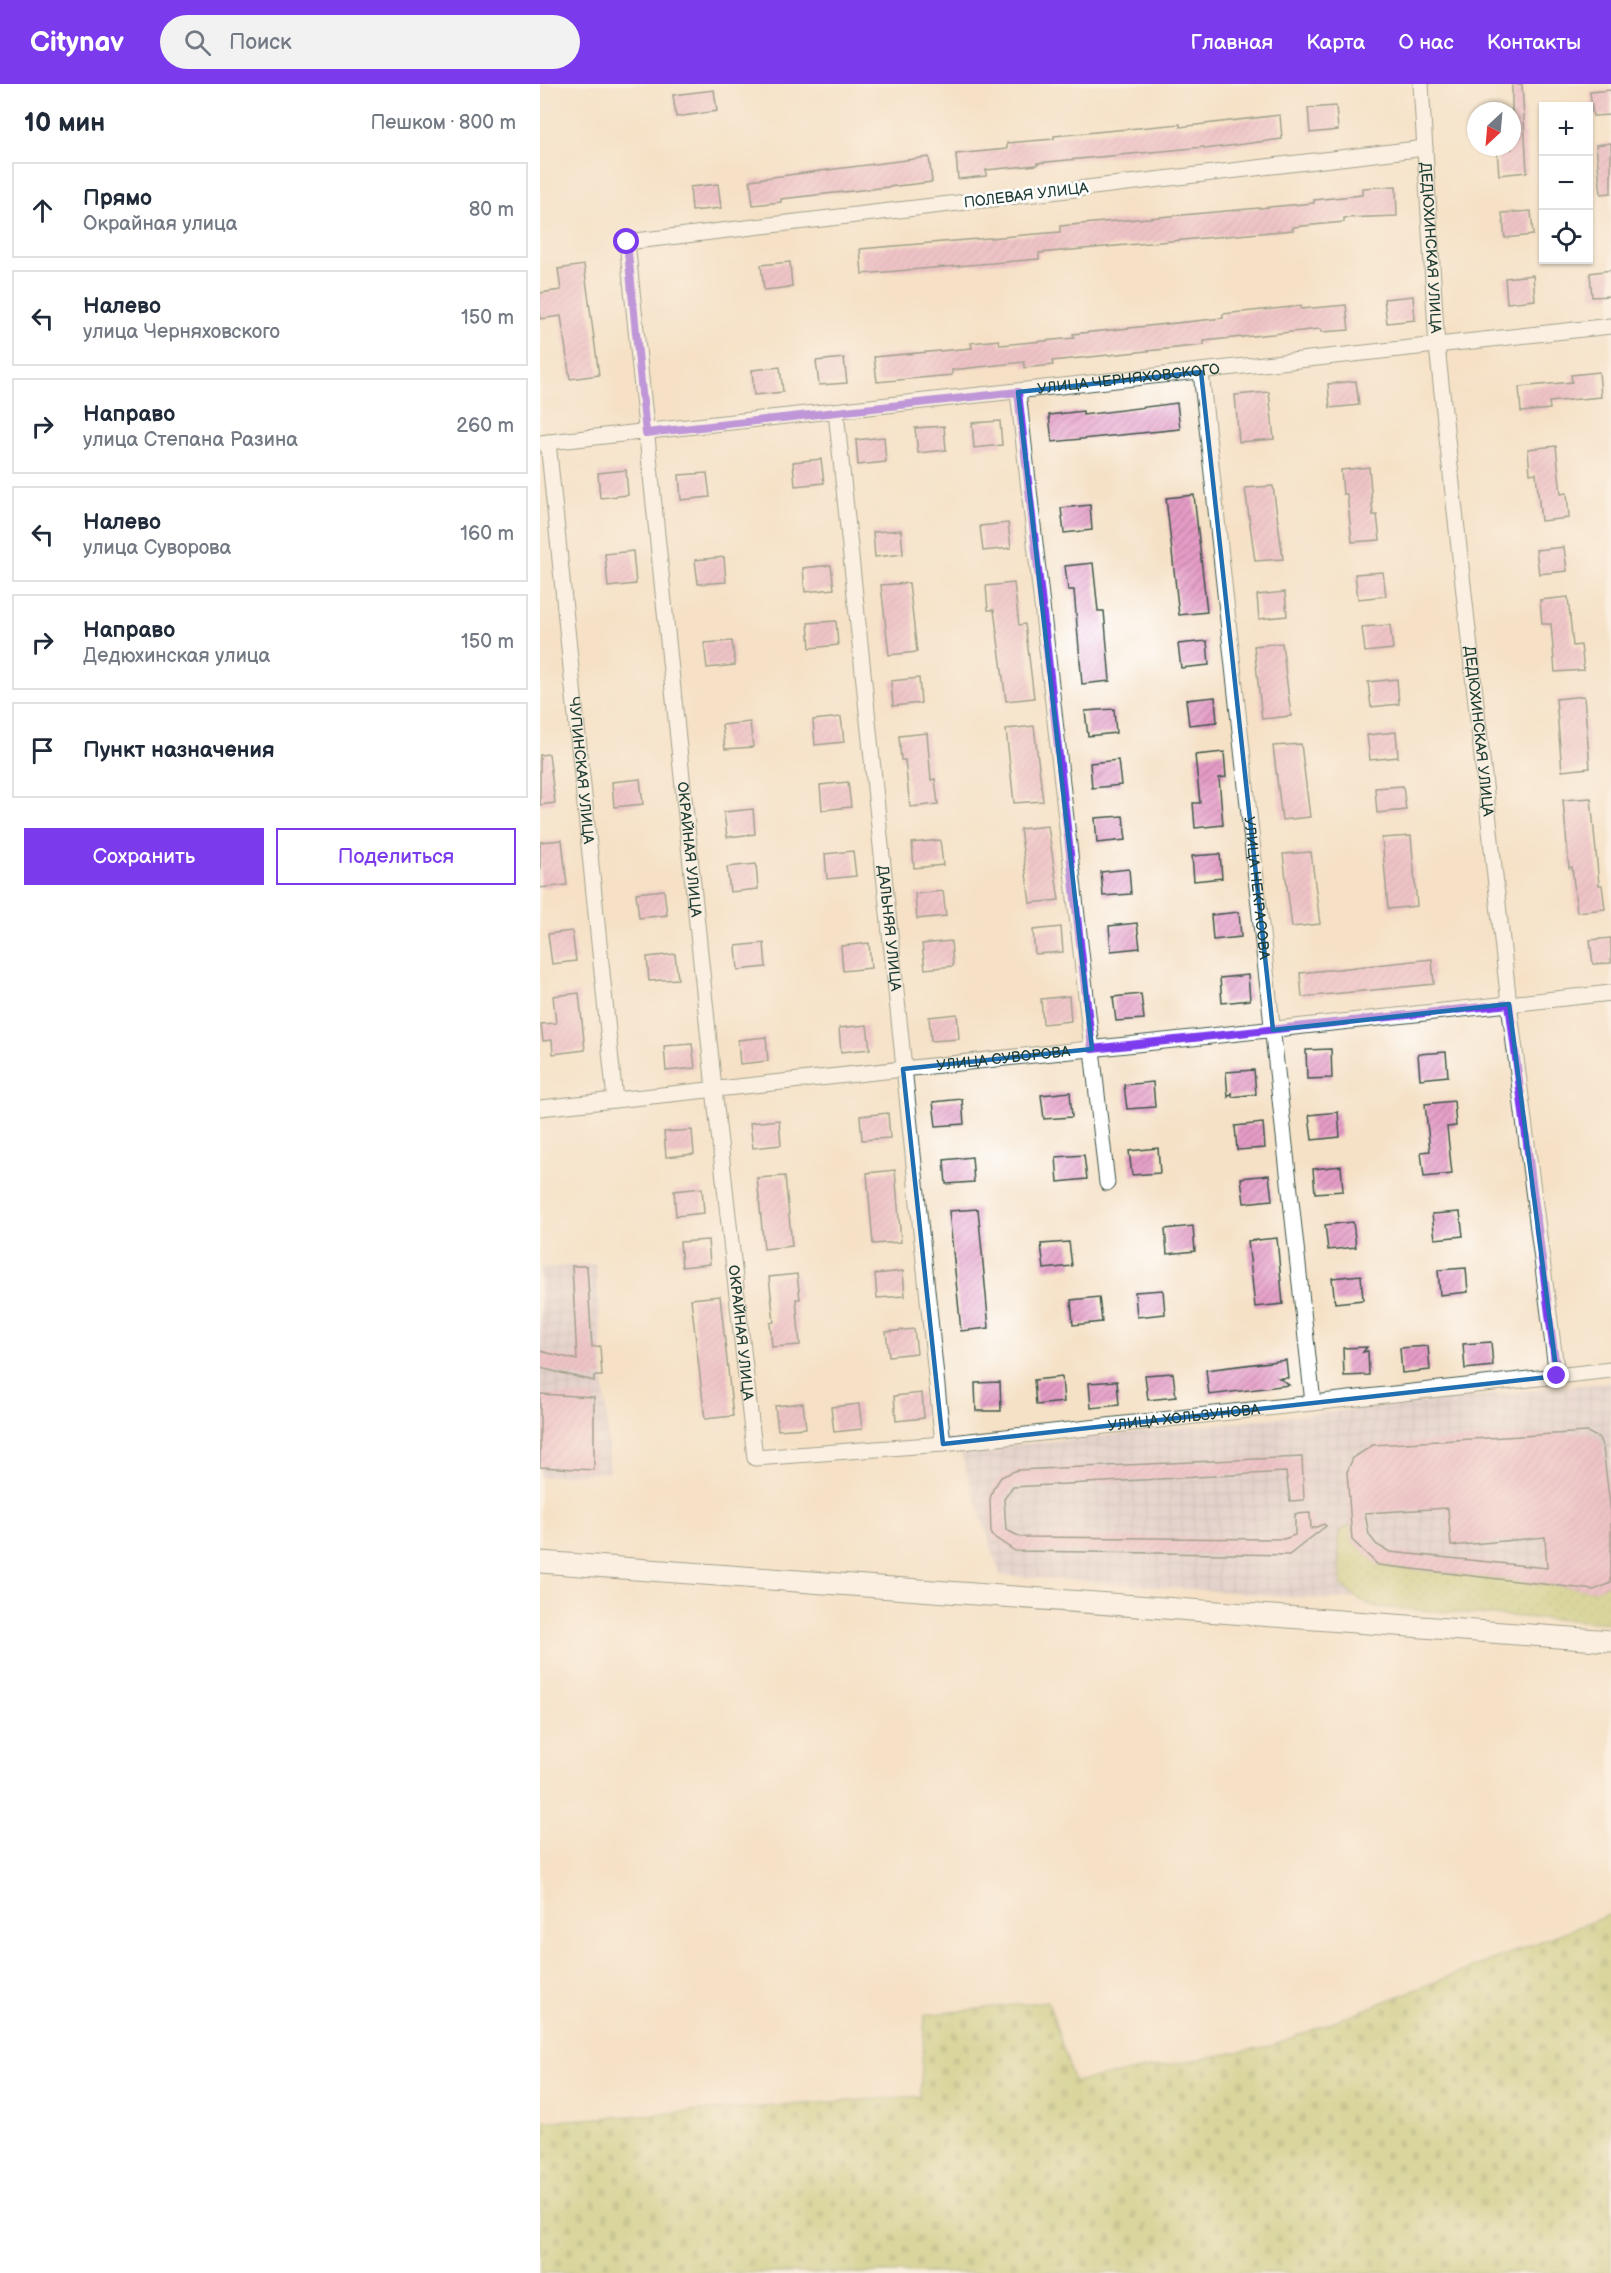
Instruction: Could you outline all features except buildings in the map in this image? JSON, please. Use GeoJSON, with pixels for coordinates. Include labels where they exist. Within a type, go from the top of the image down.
{"type":"FeatureCollection","features":[{"type":"Feature","properties":{"kind":"main road"},"geometry":{"type":"LineString","coordinates":[[540,1562],[1611,1641]]}},
{"type":"Feature","properties":{"kind":"street","name":"ДЕДЮХИНСКАЯ УЛИЦА"},"geometry":{"type":"LineString","coordinates":[[1421,84],[1437,347],[1509,1004],[1557,1376]]}},
{"type":"Feature","properties":{"kind":"street","name":"ПОЛЕВАЯ УЛИЦА"},"geometry":{"type":"LineString","coordinates":[[627,242],[1425,148]]}},
{"type":"Feature","properties":{"kind":"street","name":"ОКРАЙНАЯ УЛИЦА"},"geometry":{"type":"LineString","coordinates":[[627,242],[714,1089],[755,1458]]}},
{"type":"Feature","properties":{"kind":"street","name":"УЛИЦА ЧЕРНЯХОВСКОГО"},"geometry":{"type":"LineString","coordinates":[[544,442],[646,433],[1611,326]]}},
{"type":"Feature","properties":{"kind":"street","name":"УЛИЦА НЕКРАСОВА"},"geometry":{"type":"LineString","coordinates":[[1201,372],[1314,1403]]}},
{"type":"Feature","properties":{"kind":"street"},"geometry":{"type":"LineString","coordinates":[[1018,392],[1107,1183]]}},
{"type":"Feature","properties":{"kind":"street","name":"ДАЛЬНЯЯ УЛИЦА"},"geometry":{"type":"LineString","coordinates":[[836,412],[943,1444]]}},
{"type":"Feature","properties":{"kind":"street","name":"ЧУПИНСКАЯ УЛИЦА"},"geometry":{"type":"LineString","coordinates":[[544,442],[615,1100]]}},
{"type":"Feature","properties":{"kind":"street","name":"УЛИЦА СУВОРОВА"},"geometry":{"type":"LineString","coordinates":[[540,1108],[1611,993]]}},
{"type":"Feature","properties":{"kind":"street","name":"УЛИЦА ХОЛЬЗУНОВА"},"geometry":{"type":"LineString","coordinates":[[755,1458],[943,1444],[1611,1370]]}},
{"type":"Feature","properties":{"kind":"highlighted area"},"geometry":{"type":"Polygon","coordinates":[[[1201,372],[1273,1030],[1509,1004],[1557,1376],[943,1444],[903,1069],[1092,1049],[1018,392],[1201,372]]]}},
{"type":"Feature","properties":{"kind":"shaded area"},"geometry":{"type":"Polygon","coordinates":[[[596,1264],[610,1472],[540,1477],[540,1268],[596,1264]]]}},
{"type":"Feature","properties":{"kind":"shaded area"},"geometry":{"type":"Polygon","coordinates":[[[1611,1382],[1611,1623],[1375,1607],[1356,1598],[1326,1599],[1000,1575],[960,1451],[1611,1382]]]}},
{"type":"Feature","properties":{"kind":"green space"},"geometry":{"type":"Polygon","coordinates":[[[1351,1524],[1352,1540],[1379,1565],[1594,1590],[1611,1583],[1611,1623],[1375,1607],[1357,1598],[1342,1586],[1339,1532],[1351,1524]]]}},
{"type":"Feature","properties":{"kind":"green space"},"geometry":{"type":"Polygon","coordinates":[[[1611,1914],[1611,2273],[540,2273],[540,2122],[920,2096],[925,2015],[1048,2001],[1074,2082],[1270,2046],[1611,1914]]]}},
{"type":"Feature","properties":{"kind":"route"},"geometry":{"type":"LineString","coordinates":[[627,242],[646,433],[1018,392],[1092,1049],[1509,1004],[1557,1376]]}}]}
